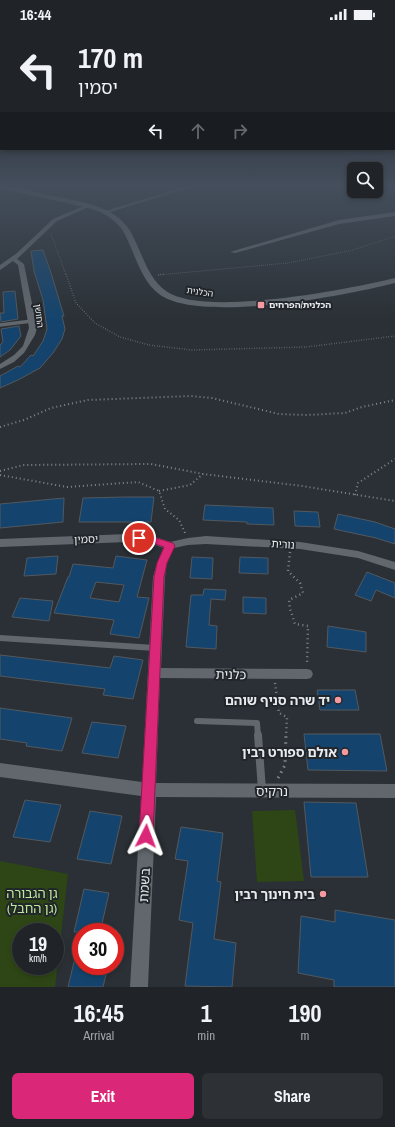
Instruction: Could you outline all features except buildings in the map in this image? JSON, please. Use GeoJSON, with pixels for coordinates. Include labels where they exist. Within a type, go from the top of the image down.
{"type":"FeatureCollection","features":[{"type":"Feature","properties":{"kind":"street"},"geometry":{"type":"LineString","coordinates":[[0,268],[13,259],[43,230]]}},
{"type":"Feature","properties":{"kind":"street","name":"הכלנית"},"geometry":{"type":"LineString","coordinates":[[125,230],[149,276],[163,293],[187,302],[231,305],[322,295],[395,280]]}},
{"type":"Feature","properties":{"kind":"street"},"geometry":{"type":"LineString","coordinates":[[233,252],[312,230]]}},
{"type":"Feature","properties":{"kind":"street","name":"החושן"},"geometry":{"type":"LineString","coordinates":[[0,367],[15,358],[28,345],[32,334],[32,321],[21,264],[13,259]]}},
{"type":"Feature","properties":{"kind":"street","name":"יסמין"},"geometry":{"type":"LineString","coordinates":[[0,543],[128,538],[150,539],[170,546]]}},
{"type":"Feature","properties":{"kind":"street","name":"נורית"},"geometry":{"type":"LineString","coordinates":[[170,546],[188,540],[291,544],[329,548],[395,566]]}},
{"type":"Feature","properties":{"kind":"street","name":"בשמת"},"geometry":{"type":"LineString","coordinates":[[139,987],[159,577],[162,563],[170,546]]}},
{"type":"Feature","properties":{"kind":"street","name":"כלנית"},"geometry":{"type":"LineString","coordinates":[[154,673],[307,674]]}},
{"type":"Feature","properties":{"kind":"street"},"geometry":{"type":"LineString","coordinates":[[0,770],[149,790]]}},
{"type":"Feature","properties":{"kind":"street","name":"נרקיס"},"geometry":{"type":"LineString","coordinates":[[149,790],[395,791]]}},
{"type":"Feature","properties":{"kind":"lane"},"geometry":{"type":"LineString","coordinates":[[0,325],[32,321]]}},
{"type":"Feature","properties":{"kind":"lane"},"geometry":{"type":"LineString","coordinates":[[0,638],[156,648]]}},
{"type":"Feature","properties":{"kind":"lane"},"geometry":{"type":"LineString","coordinates":[[197,721],[257,723],[267,791]]}},
{"type":"Feature","properties":{"kind":"path"},"geometry":{"type":"LineString","coordinates":[[48,230],[76,303],[95,323],[120,337],[149,345],[192,350],[306,347],[395,336]]}},
{"type":"Feature","properties":{"kind":"path"},"geometry":{"type":"LineString","coordinates":[[149,276],[288,263],[353,250],[395,236]]}},
{"type":"Feature","properties":{"kind":"path"},"geometry":{"type":"LineString","coordinates":[[0,427],[24,420],[51,408],[88,400],[191,396],[212,398],[279,414],[307,415],[345,413],[362,407],[395,400]]}},
{"type":"Feature","properties":{"kind":"path"},"geometry":{"type":"LineString","coordinates":[[355,495],[358,483],[395,459]]}},
{"type":"Feature","properties":{"kind":"path"},"geometry":{"type":"LineString","coordinates":[[0,471],[24,465],[151,464],[203,474],[395,501]]}},
{"type":"Feature","properties":{"kind":"path"},"geometry":{"type":"LineString","coordinates":[[0,475],[67,487],[138,482],[159,491],[190,485],[203,474]]}},
{"type":"Feature","properties":{"kind":"path"},"geometry":{"type":"LineString","coordinates":[[159,491],[165,509],[179,520],[188,540]]}},
{"type":"Feature","properties":{"kind":"path"},"geometry":{"type":"LineString","coordinates":[[291,544],[288,571],[300,583],[303,593],[289,600],[290,609],[295,624],[308,626],[307,674]]}},
{"type":"Feature","properties":{"kind":"path"},"geometry":{"type":"LineString","coordinates":[[267,791],[285,765],[287,717],[279,713],[274,674]]}},
{"type":"Feature","properties":{"kind":"green space"},"geometry":{"type":"Polygon","coordinates":[[[295,810],[304,881],[257,882],[252,811],[295,810]]]}},
{"type":"Feature","properties":{"kind":"green space","name":"גן הגבורה (גן החבל)"},"geometry":{"type":"Polygon","coordinates":[[[0,861],[68,874],[62,923],[12,923],[12,975],[56,975],[55,987],[0,987],[0,861]]]}},
{"type":"Feature","properties":{"kind":"place","name":"הכלנית/הפרחים"},"geometry":{"type":"Point","coordinates":[261,305]}},
{"type":"Feature","properties":{"kind":"place","name":"יד שרה סניף שוהם"},"geometry":{"type":"Point","coordinates":[338,700]}},
{"type":"Feature","properties":{"kind":"place","name":"אולם ספורט רבין"},"geometry":{"type":"Point","coordinates":[345,752]}},
{"type":"Feature","properties":{"kind":"place","name":"בית חינוך רבין"},"geometry":{"type":"Point","coordinates":[323,894]}},
{"type":"Feature","properties":{"kind":"route"},"geometry":{"type":"LineString","coordinates":[[139,538],[163,542],[170,546],[164,555],[159,577],[146,836]]}}]}
